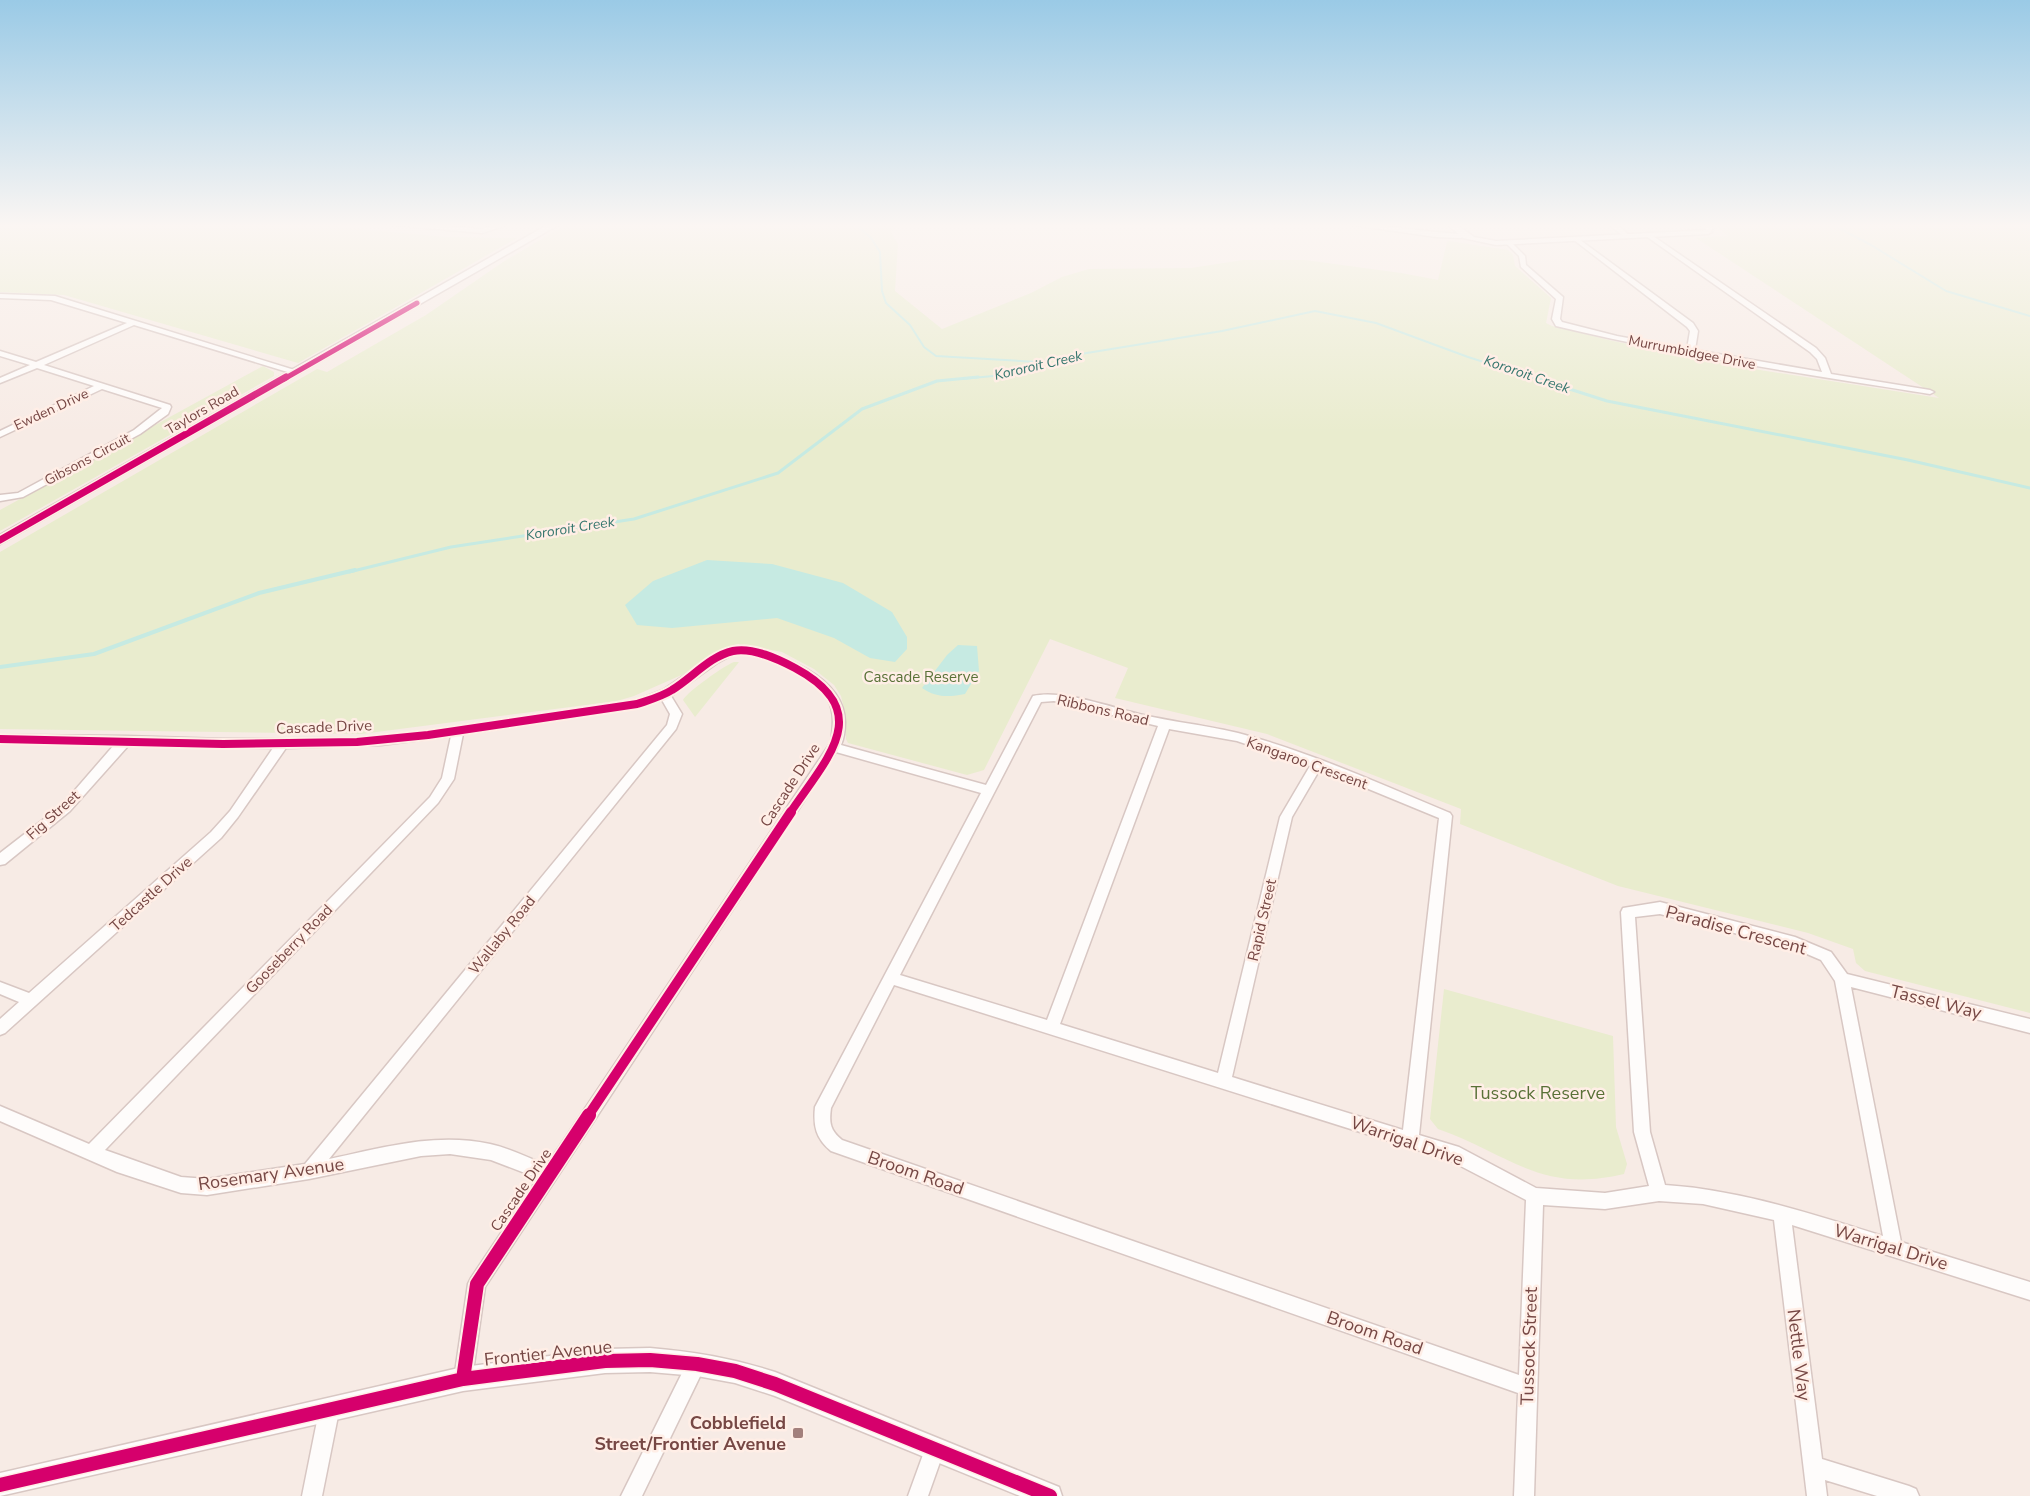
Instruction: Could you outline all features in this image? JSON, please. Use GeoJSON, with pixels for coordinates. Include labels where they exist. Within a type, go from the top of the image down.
{"type":"FeatureCollection","features":[{"type":"Feature","properties":{"kind":"street","name":"Taylors Road"},"geometry":{"type":"LineString","coordinates":[[0,540],[434,294]]}},
{"type":"Feature","properties":{"kind":"street","name":"Murrumbidgee Drive"},"geometry":{"type":"LineString","coordinates":[[1554,294],[1560,299],[1556,319],[1559,324],[1617,338],[1828,377],[1930,392]]}},
{"type":"Feature","properties":{"kind":"street"},"geometry":{"type":"LineString","coordinates":[[1649,294],[1690,325],[1694,331],[1691,350]]}},
{"type":"Feature","properties":{"kind":"street"},"geometry":{"type":"LineString","coordinates":[[1732,294],[1813,350],[1821,358],[1828,377]]}},
{"type":"Feature","properties":{"kind":"street"},"geometry":{"type":"LineString","coordinates":[[0,296],[52,298],[297,372]]}},
{"type":"Feature","properties":{"kind":"street"},"geometry":{"type":"LineString","coordinates":[[0,381],[133,323]]}},
{"type":"Feature","properties":{"kind":"street"},"geometry":{"type":"LineString","coordinates":[[0,353],[103,385]]}},
{"type":"Feature","properties":{"kind":"street","name":"Gibsons Circuit"},"geometry":{"type":"LineString","coordinates":[[0,498],[20,495],[39,485],[136,432],[165,412],[167,407],[103,385]]}},
{"type":"Feature","properties":{"kind":"street","name":"Ewden Drive"},"geometry":{"type":"LineString","coordinates":[[0,434],[103,385]]}},
{"type":"Feature","properties":{"kind":"street","name":"Cascade Drive"},"geometry":{"type":"LineString","coordinates":[[0,739],[282,744],[360,742],[458,731],[639,702],[664,694],[701,671],[720,655],[731,650],[742,650],[781,661],[815,681],[832,696],[838,711],[837,742],[477,1284],[463,1379]]}},
{"type":"Feature","properties":{"kind":"street","name":"Wallaby Road"},"geometry":{"type":"LineString","coordinates":[[309,1171],[672,726],[676,714],[664,694]]}},
{"type":"Feature","properties":{"kind":"street","name":"Ribbons Road"},"geometry":{"type":"LineString","coordinates":[[989,791],[1037,699],[1054,697],[1165,724]]}},
{"type":"Feature","properties":{"kind":"street"},"geometry":{"type":"LineString","coordinates":[[1051,1028],[1165,724]]}},
{"type":"Feature","properties":{"kind":"street","name":"Kangaroo Crescent"},"geometry":{"type":"LineString","coordinates":[[1165,724],[1190,726],[1261,743],[1446,816],[1410,1139]]}},
{"type":"Feature","properties":{"kind":"street","name":"Gooseberry Road"},"geometry":{"type":"LineString","coordinates":[[92,1152],[434,800],[448,779],[458,731]]}},
{"type":"Feature","properties":{"kind":"street","name":"Fig Street"},"geometry":{"type":"LineString","coordinates":[[0,860],[66,808],[126,740]]}},
{"type":"Feature","properties":{"kind":"street","name":"Tedcastle Drive"},"geometry":{"type":"LineString","coordinates":[[0,1028],[216,835],[234,814],[282,744]]}},
{"type":"Feature","properties":{"kind":"street"},"geometry":{"type":"LineString","coordinates":[[833,747],[989,791]]}},
{"type":"Feature","properties":{"kind":"street","name":"Rapid Street"},"geometry":{"type":"LineString","coordinates":[[1223,1082],[1286,817],[1317,765]]}},
{"type":"Feature","properties":{"kind":"street","name":"Broom Road"},"geometry":{"type":"LineString","coordinates":[[989,791],[823,1107],[820,1121],[827,1139],[835,1145],[880,1161],[1528,1387]]}},
{"type":"Feature","properties":{"kind":"street","name":"Paradise Crescent"},"geometry":{"type":"LineString","coordinates":[[1659,1193],[1642,1132],[1628,912],[1660,908],[1795,943],[1826,956],[1842,979],[1894,1248]]}},
{"type":"Feature","properties":{"kind":"street","name":"Warrigal Drive"},"geometry":{"type":"LineString","coordinates":[[891,978],[1453,1153],[1535,1196],[1605,1200],[1659,1193],[1703,1196],[1782,1213],[2030,1291]]}},
{"type":"Feature","properties":{"kind":"street","name":"Tassel Way"},"geometry":{"type":"LineString","coordinates":[[1842,979],[2030,1026]]}},
{"type":"Feature","properties":{"kind":"street"},"geometry":{"type":"LineString","coordinates":[[0,988],[31,1000]]}},
{"type":"Feature","properties":{"kind":"street","name":"Rosemary Avenue"},"geometry":{"type":"LineString","coordinates":[[0,1113],[117,1164],[181,1185],[207,1187],[309,1171],[421,1148],[450,1146],[491,1152],[550,1174]]}},
{"type":"Feature","properties":{"kind":"street","name":"Tussock Street"},"geometry":{"type":"LineString","coordinates":[[1524,1496],[1535,1196]]}},
{"type":"Feature","properties":{"kind":"street","name":"Nettle Way"},"geometry":{"type":"LineString","coordinates":[[1782,1213],[1817,1496]]}},
{"type":"Feature","properties":{"kind":"street","name":"Frontier Avenue"},"geometry":{"type":"LineString","coordinates":[[0,1485],[463,1379],[605,1362],[650,1360],[697,1364],[735,1371],[775,1384],[1050,1496]]}},
{"type":"Feature","properties":{"kind":"street"},"geometry":{"type":"LineString","coordinates":[[631,1496],[697,1364]]}},
{"type":"Feature","properties":{"kind":"street"},"geometry":{"type":"LineString","coordinates":[[312,1496],[329,1411]]}},
{"type":"Feature","properties":{"kind":"street"},"geometry":{"type":"LineString","coordinates":[[918,1496],[935,1448]]}},
{"type":"Feature","properties":{"kind":"street"},"geometry":{"type":"LineString","coordinates":[[1813,1466],[1909,1496]]}},
{"type":"Feature","properties":{"kind":"green space"},"geometry":{"type":"Polygon","coordinates":[[[39,294],[419,294],[298,363],[64,295],[39,294]]]}},
{"type":"Feature","properties":{"kind":"green space","name":"Cascade Reserve"},"geometry":{"type":"Polygon","coordinates":[[[457,294],[898,294],[942,329],[1029,294],[1546,294],[1551,298],[1546,323],[1552,326],[1613,341],[1760,370],[1939,398],[1781,294],[2030,294],[2030,1013],[1865,971],[1856,963],[1853,949],[1808,933],[1618,886],[1460,824],[1461,809],[1267,734],[1115,698],[1128,668],[1050,639],[984,770],[967,775],[848,743],[846,717],[841,696],[834,685],[814,669],[782,652],[738,644],[713,653],[686,673],[617,701],[361,734],[0,729],[0,552],[317,369],[327,372],[426,315],[457,294]]]}},
{"type":"Feature","properties":{"kind":"green space"},"geometry":{"type":"Polygon","coordinates":[[[263,366],[274,372],[274,376],[0,531],[0,510],[263,366]]]}},
{"type":"Feature","properties":{"kind":"green space"},"geometry":{"type":"Polygon","coordinates":[[[734,662],[739,662],[695,717],[683,700],[707,679],[734,662]]]}},
{"type":"Feature","properties":{"kind":"green space","name":"Tussock Reserve"},"geometry":{"type":"Polygon","coordinates":[[[1444,989],[1613,1036],[1616,1127],[1627,1164],[1624,1174],[1595,1179],[1570,1179],[1547,1175],[1438,1129],[1430,1119],[1444,989]]]}},
{"type":"Feature","properties":{"kind":"water"},"geometry":{"type":"Polygon","coordinates":[[[707,560],[772,564],[843,583],[892,612],[907,637],[907,649],[895,662],[870,658],[834,638],[777,618],[672,628],[637,625],[625,605],[653,581],[707,560]]]}},
{"type":"Feature","properties":{"kind":"water"},"geometry":{"type":"Polygon","coordinates":[[[958,645],[977,646],[979,671],[965,694],[943,696],[922,688],[947,655],[958,645]]]}},
{"type":"Feature","properties":{"kind":"waterway"},"geometry":{"type":"LineString","coordinates":[[883,294],[886,303],[910,325],[924,347],[936,356],[1037,362]]}},
{"type":"Feature","properties":{"kind":"waterway","name":"Kororoit Creek"},"geometry":{"type":"LineString","coordinates":[[1955,294],[2030,316]]}},
{"type":"Feature","properties":{"kind":"waterway","name":"Kororoit Creek"},"geometry":{"type":"LineString","coordinates":[[961,379],[1004,375],[1050,359],[1222,331],[1315,311],[1376,323],[1468,357],[1537,379]]}},
{"type":"Feature","properties":{"kind":"waterway","name":"Kororoit Creek"},"geometry":{"type":"LineString","coordinates":[[349,572],[451,547],[634,519],[778,473],[862,409],[937,381],[978,377]]}},
{"type":"Feature","properties":{"kind":"waterway","name":"Kororoit Creek"},"geometry":{"type":"LineString","coordinates":[[1532,377],[1607,401],[1908,460],[2030,488]]}},
{"type":"Feature","properties":{"kind":"waterway","name":"Kororoit Creek"},"geometry":{"type":"LineString","coordinates":[[0,667],[94,654],[259,593],[355,570]]}},
{"type":"Feature","properties":{"kind":"cycle path"},"geometry":{"type":"LineString","coordinates":[[0,540],[417,303]]}},
{"type":"Feature","properties":{"kind":"cycle path"},"geometry":{"type":"LineString","coordinates":[[0,739],[268,744],[357,742],[404,738],[637,704],[664,695],[723,655],[741,650],[764,655],[792,666],[817,682],[833,698],[838,714],[837,742],[477,1284],[463,1379]]}},
{"type":"Feature","properties":{"kind":"cycle path"},"geometry":{"type":"LineString","coordinates":[[0,1485],[463,1379],[605,1361],[650,1360],[697,1364],[735,1371],[775,1384],[1050,1496]]}},
{"type":"Feature","properties":{"kind":"place","name":"Cobblefield Street/Frontier Avenue"},"geometry":{"type":"Point","coordinates":[798,1433]}}]}
